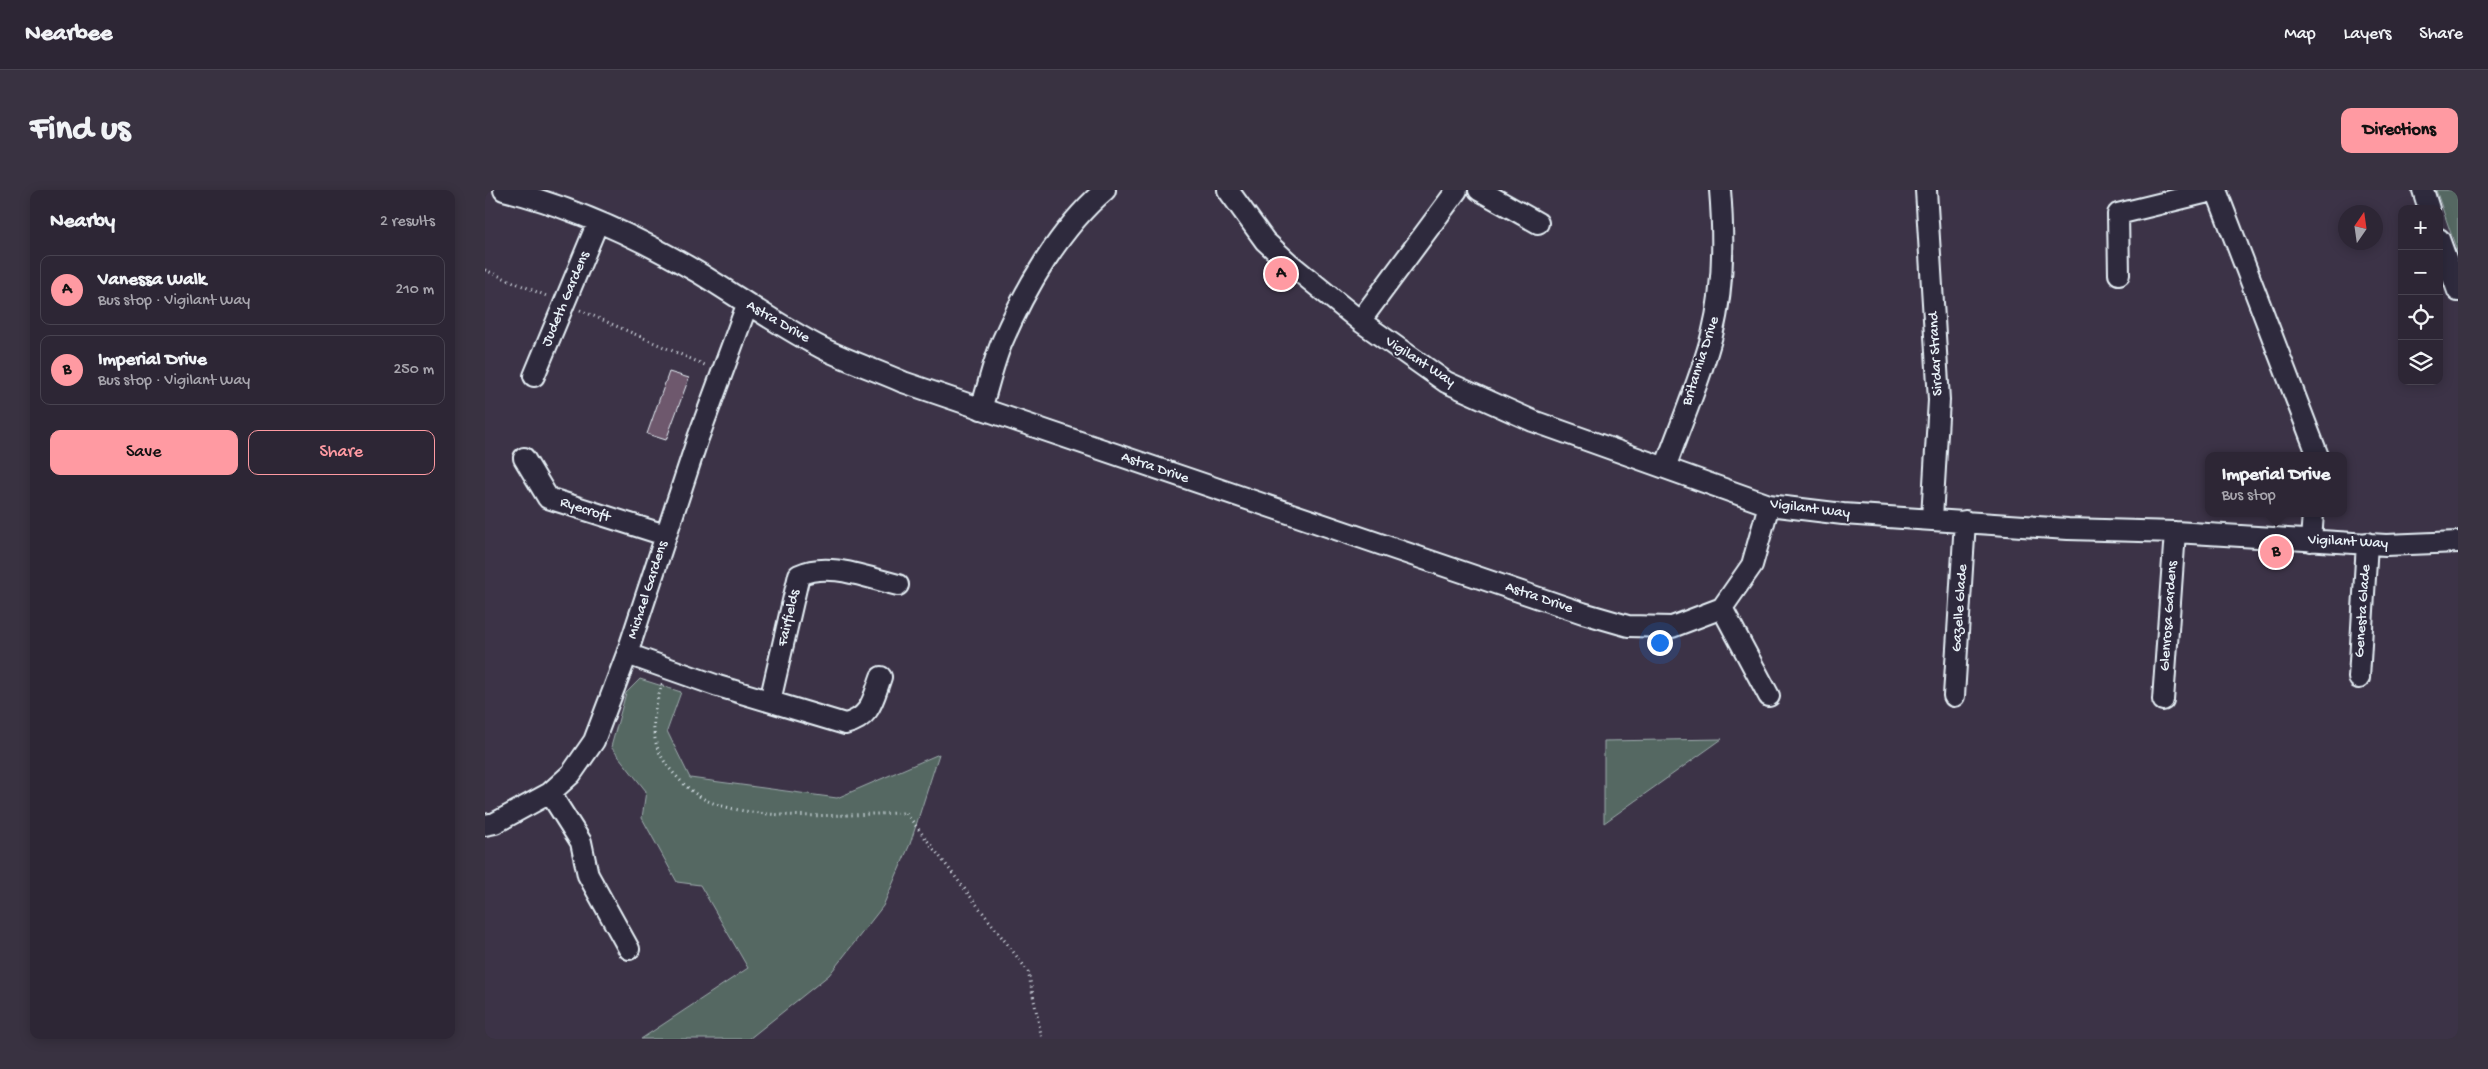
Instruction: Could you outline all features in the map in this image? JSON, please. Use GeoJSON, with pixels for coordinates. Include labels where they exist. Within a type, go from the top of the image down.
{"type":"FeatureCollection","features":[{"type":"Feature","properties":{"kind":"street","name":"Astra Drive"},"geometry":{"type":"LineString","coordinates":[[504,190],[598,222],[699,273],[747,305],[822,348],[903,382],[1574,610],[1628,626],[1672,627],[1722,608]]}},
{"type":"Feature","properties":{"kind":"street"},"geometry":{"type":"LineString","coordinates":[[981,408],[1001,343],[1027,291],[1061,237],[1105,190]]}},
{"type":"Feature","properties":{"kind":"street","name":"Vigilant Way"},"geometry":{"type":"LineString","coordinates":[[1228,190],[1265,241],[1360,321],[1446,382],[1533,421],[1769,505],[1843,514],[1932,518],[2068,529],[2175,532],[2367,543],[2458,542]]}},
{"type":"Feature","properties":{"kind":"street"},"geometry":{"type":"LineString","coordinates":[[1360,321],[1457,190]]}},
{"type":"Feature","properties":{"kind":"street"},"geometry":{"type":"LineString","coordinates":[[1479,190],[1537,223]]}},
{"type":"Feature","properties":{"kind":"street","name":"Britannia Drive"},"geometry":{"type":"LineString","coordinates":[[1665,468],[1712,336],[1718,306],[1723,259],[1720,190]]}},
{"type":"Feature","properties":{"kind":"street","name":"Sirdar Strand"},"geometry":{"type":"LineString","coordinates":[[1926,190],[1939,400],[1932,518]]}},
{"type":"Feature","properties":{"kind":"street"},"geometry":{"type":"LineString","coordinates":[[2119,274],[2118,214],[2216,190],[2316,452]]}},
{"type":"Feature","properties":{"kind":"street"},"geometry":{"type":"LineString","coordinates":[[2423,190],[2428,205]]}},
{"type":"Feature","properties":{"kind":"street","name":"Judeth Gardens"},"geometry":{"type":"LineString","coordinates":[[534,376],[598,222]]}},
{"type":"Feature","properties":{"kind":"street"},"geometry":{"type":"LineString","coordinates":[[2443,250],[2458,291]]}},
{"type":"Feature","properties":{"kind":"street","name":"Michael Gardens"},"geometry":{"type":"LineString","coordinates":[[485,825],[495,823],[551,793],[571,774],[594,741],[627,654],[698,438],[747,305]]}},
{"type":"Feature","properties":{"kind":"street","name":"Ryecroft"},"geometry":{"type":"LineString","coordinates":[[524,458],[549,498],[665,535]]}},
{"type":"Feature","properties":{"kind":"street"},"geometry":{"type":"LineString","coordinates":[[1769,505],[1752,565],[1722,608],[1769,696]]}},
{"type":"Feature","properties":{"kind":"street"},"geometry":{"type":"LineString","coordinates":[[2311,541],[2313,517]]}},
{"type":"Feature","properties":{"kind":"street","name":"Gazelle Glade"},"geometry":{"type":"LineString","coordinates":[[1954,696],[1965,521]]}},
{"type":"Feature","properties":{"kind":"street","name":"Glenrosa Gardens"},"geometry":{"type":"LineString","coordinates":[[2163,700],[2175,532]]}},
{"type":"Feature","properties":{"kind":"street","name":"Genesta Glade"},"geometry":{"type":"LineString","coordinates":[[2359,678],[2367,543]]}},
{"type":"Feature","properties":{"kind":"street","name":"Fairfields"},"geometry":{"type":"LineString","coordinates":[[770,702],[799,575],[810,570],[824,568],[898,585]]}},
{"type":"Feature","properties":{"kind":"street"},"geometry":{"type":"LineString","coordinates":[[627,654],[770,702],[845,724],[858,721],[869,710],[881,677]]}},
{"type":"Feature","properties":{"kind":"street"},"geometry":{"type":"LineString","coordinates":[[551,793],[581,842],[588,876],[629,949]]}},
{"type":"Feature","properties":{"kind":"path"},"geometry":{"type":"LineString","coordinates":[[485,270],[714,369]]}},
{"type":"Feature","properties":{"kind":"path"},"geometry":{"type":"LineString","coordinates":[[667,668],[656,702],[653,726],[656,748],[674,774],[686,786],[708,801],[765,814],[906,813],[1028,971],[1042,1039]]}},
{"type":"Feature","properties":{"kind":"green space"},"geometry":{"type":"Polygon","coordinates":[[[2436,190],[2458,190],[2458,254],[2443,210],[2443,205],[2441,205],[2436,190]]]}},
{"type":"Feature","properties":{"kind":"green space"},"geometry":{"type":"Polygon","coordinates":[[[640,679],[681,692],[667,731],[690,778],[837,798],[939,754],[910,844],[883,906],[829,975],[749,1039],[641,1039],[748,968],[700,885],[677,882],[642,818],[646,791],[611,747],[626,693],[640,679]]]}},
{"type":"Feature","properties":{"kind":"green space"},"geometry":{"type":"Polygon","coordinates":[[[1722,739],[1604,823],[1604,741],[1722,739]]]}},
{"type":"Feature","properties":{"kind":"building"},"geometry":{"type":"Polygon","coordinates":[[[669,372],[689,378],[666,440],[647,434],[669,372]]]}},
{"type":"Feature","properties":{"kind":"place","name":"Vanessa Walk"},"geometry":{"type":"Point","coordinates":[1281,274]}},
{"type":"Feature","properties":{"kind":"place","name":"Imperial Drive"},"geometry":{"type":"Point","coordinates":[2276,552]}}]}
